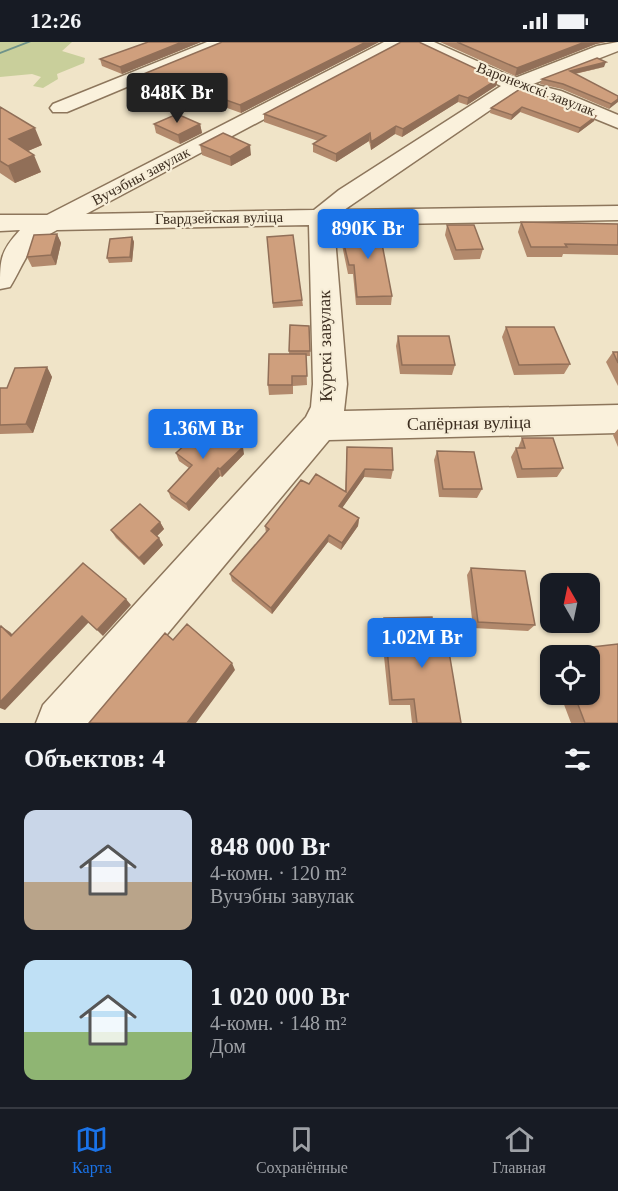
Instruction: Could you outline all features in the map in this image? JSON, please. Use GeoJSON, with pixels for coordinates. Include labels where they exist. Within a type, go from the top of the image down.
{"type":"FeatureCollection","features":[{"type":"Feature","properties":{"kind":"street"},"geometry":{"type":"LineString","coordinates":[[60,108],[221,42]]}},
{"type":"Feature","properties":{"kind":"street","name":"Вучэбны завулак"},"geometry":{"type":"LineString","coordinates":[[0,280],[17,247],[33,232],[397,42]]}},
{"type":"Feature","properties":{"kind":"street","name":"Варонежскі завулак"},"geometry":{"type":"LineString","coordinates":[[422,42],[515,85],[554,95],[618,122]]}},
{"type":"Feature","properties":{"kind":"street"},"geometry":{"type":"LineString","coordinates":[[321,217],[347,195],[515,85],[618,46]]}},
{"type":"Feature","properties":{"kind":"street","name":"Гвардзейская вуліца"},"geometry":{"type":"LineString","coordinates":[[0,223],[618,213]]}},
{"type":"Feature","properties":{"kind":"street","name":"Курскі завулак"},"geometry":{"type":"LineString","coordinates":[[61,723],[320,426],[328,407],[330,384],[321,217]]}},
{"type":"Feature","properties":{"kind":"street","name":"Сапёрная вуліца"},"geometry":{"type":"LineString","coordinates":[[320,426],[618,419]]}},
{"type":"Feature","properties":{"kind":"green space"},"geometry":{"type":"Polygon","coordinates":[[[0,42],[72,42],[62,51],[85,58],[84,63],[57,74],[58,79],[43,88],[33,86],[41,77],[32,74],[0,77],[0,42]]]}},
{"type":"Feature","properties":{"kind":"building"},"geometry":{"type":"Polygon","coordinates":[[[148,42],[182,42],[120,67],[100,59],[148,42]]]}},
{"type":"Feature","properties":{"kind":"building"},"geometry":{"type":"Polygon","coordinates":[[[222,42],[366,42],[240,105],[164,78],[162,84],[141,75],[222,42]]]}},
{"type":"Feature","properties":{"kind":"building"},"geometry":{"type":"Polygon","coordinates":[[[401,42],[419,42],[498,79],[468,98],[459,95],[403,129],[396,126],[371,142],[370,133],[336,154],[313,144],[326,136],[264,114],[401,42]]]}},
{"type":"Feature","properties":{"kind":"building"},"geometry":{"type":"Polygon","coordinates":[[[457,42],[585,42],[517,68],[457,42]]]}},
{"type":"Feature","properties":{"kind":"building"},"geometry":{"type":"Polygon","coordinates":[[[597,58],[606,62],[570,71],[618,96],[618,99],[611,104],[563,84],[542,79],[597,58]]]}},
{"type":"Feature","properties":{"kind":"building"},"geometry":{"type":"Polygon","coordinates":[[[520,89],[548,97],[596,116],[580,128],[522,107],[512,115],[491,108],[520,89]]]}},
{"type":"Feature","properties":{"kind":"building"},"geometry":{"type":"Polygon","coordinates":[[[0,107],[35,128],[9,139],[34,155],[8,166],[0,161],[0,107]]]}},
{"type":"Feature","properties":{"kind":"building"},"geometry":{"type":"Polygon","coordinates":[[[177,114],[200,124],[178,135],[154,124],[177,114]]]}},
{"type":"Feature","properties":{"kind":"building"},"geometry":{"type":"Polygon","coordinates":[[[223,133],[250,145],[230,157],[200,145],[223,133]]]}},
{"type":"Feature","properties":{"kind":"building"},"geometry":{"type":"Polygon","coordinates":[[[521,222],[618,224],[618,245],[565,244],[567,247],[531,247],[521,222]]]}},
{"type":"Feature","properties":{"kind":"building"},"geometry":{"type":"Polygon","coordinates":[[[378,223],[392,296],[357,297],[354,265],[349,265],[342,236],[349,236],[347,224],[378,223]]]}},
{"type":"Feature","properties":{"kind":"building"},"geometry":{"type":"Polygon","coordinates":[[[447,225],[474,225],[483,249],[456,250],[447,225]]]}},
{"type":"Feature","properties":{"kind":"building"},"geometry":{"type":"Polygon","coordinates":[[[57,234],[51,255],[27,257],[34,235],[57,234]]]}},
{"type":"Feature","properties":{"kind":"building"},"geometry":{"type":"Polygon","coordinates":[[[293,235],[302,300],[273,303],[267,237],[293,235]]]}},
{"type":"Feature","properties":{"kind":"building"},"geometry":{"type":"Polygon","coordinates":[[[132,237],[130,257],[107,258],[110,239],[132,237]]]}},
{"type":"Feature","properties":{"kind":"building"},"geometry":{"type":"Polygon","coordinates":[[[290,325],[309,326],[310,351],[289,351],[290,325]]]}},
{"type":"Feature","properties":{"kind":"building"},"geometry":{"type":"Polygon","coordinates":[[[506,327],[554,327],[570,364],[519,365],[506,327]]]}},
{"type":"Feature","properties":{"kind":"building"},"geometry":{"type":"Polygon","coordinates":[[[398,336],[449,336],[455,365],[402,365],[398,336]]]}},
{"type":"Feature","properties":{"kind":"building"},"geometry":{"type":"Polygon","coordinates":[[[613,352],[618,352],[618,363],[613,352]]]}},
{"type":"Feature","properties":{"kind":"building"},"geometry":{"type":"Polygon","coordinates":[[[269,354],[306,354],[307,376],[292,376],[292,385],[268,385],[269,354]]]}},
{"type":"Feature","properties":{"kind":"building"},"geometry":{"type":"Polygon","coordinates":[[[47,367],[26,424],[0,425],[0,388],[7,388],[15,368],[47,367]]]}},
{"type":"Feature","properties":{"kind":"building"},"geometry":{"type":"Polygon","coordinates":[[[209,423],[243,447],[220,469],[218,468],[186,504],[168,491],[192,465],[176,453],[209,423]]]}},
{"type":"Feature","properties":{"kind":"building"},"geometry":{"type":"Polygon","coordinates":[[[522,438],[553,438],[563,468],[522,469],[516,448],[525,448],[522,438]]]}},
{"type":"Feature","properties":{"kind":"building"},"geometry":{"type":"Polygon","coordinates":[[[347,447],[392,448],[393,470],[365,469],[339,506],[359,518],[342,543],[329,535],[271,608],[230,574],[269,529],[265,526],[301,480],[309,484],[316,474],[346,492],[347,447]]]}},
{"type":"Feature","properties":{"kind":"building"},"geometry":{"type":"Polygon","coordinates":[[[437,451],[474,452],[482,489],[443,489],[437,451]]]}},
{"type":"Feature","properties":{"kind":"building"},"geometry":{"type":"Polygon","coordinates":[[[140,504],[160,522],[151,531],[159,538],[139,558],[111,530],[140,504]]]}},
{"type":"Feature","properties":{"kind":"building"},"geometry":{"type":"Polygon","coordinates":[[[83,563],[126,599],[97,630],[82,616],[0,702],[1,626],[11,636],[83,563]]]}},
{"type":"Feature","properties":{"kind":"building"},"geometry":{"type":"Polygon","coordinates":[[[471,568],[525,571],[535,625],[478,622],[471,568]]]}},
{"type":"Feature","properties":{"kind":"building"},"geometry":{"type":"Polygon","coordinates":[[[432,617],[434,634],[446,634],[461,723],[417,723],[414,699],[392,700],[384,618],[432,617]]]}},
{"type":"Feature","properties":{"kind":"building"},"geometry":{"type":"Polygon","coordinates":[[[187,624],[232,663],[187,723],[89,723],[165,633],[173,640],[187,624]]]}},
{"type":"Feature","properties":{"kind":"building"},"geometry":{"type":"Polygon","coordinates":[[[618,644],[618,723],[585,723],[578,705],[600,705],[600,646],[618,644]]]}},
{"type":"Feature","properties":{"kind":"waterway"},"geometry":{"type":"LineString","coordinates":[[0,53],[29,42]]}}]}
